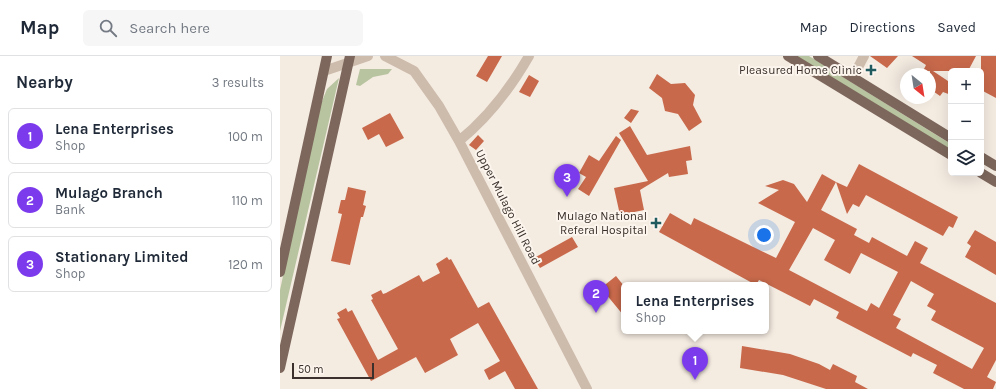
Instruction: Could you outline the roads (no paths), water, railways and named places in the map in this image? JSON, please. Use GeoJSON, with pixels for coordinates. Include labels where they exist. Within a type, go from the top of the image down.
{"type":"FeatureCollection","features":[{"type":"Feature","properties":{"kind":"main road"},"geometry":{"type":"LineString","coordinates":[[280,272],[327,56]]}},
{"type":"Feature","properties":{"kind":"main road"},"geometry":{"type":"LineString","coordinates":[[788,56],[948,153]]}},
{"type":"Feature","properties":{"kind":"main road"},"geometry":{"type":"LineString","coordinates":[[818,56],[948,136]]}},
{"type":"Feature","properties":{"kind":"main road"},"geometry":{"type":"LineString","coordinates":[[280,368],[282,350],[350,59]]}},
{"type":"Feature","properties":{"kind":"main road"},"geometry":{"type":"LineString","coordinates":[[984,159],[996,166]]}},
{"type":"Feature","properties":{"kind":"main road"},"geometry":{"type":"LineString","coordinates":[[984,175],[996,182]]}},
{"type":"Feature","properties":{"kind":"street"},"geometry":{"type":"LineString","coordinates":[[324,71],[350,59],[368,56]]}},
{"type":"Feature","properties":{"kind":"street","name":"Upper Mulago Hill Road"},"geometry":{"type":"LineString","coordinates":[[385,56],[414,71],[439,106],[459,141],[586,389]]}},
{"type":"Feature","properties":{"kind":"street"},"geometry":{"type":"LineString","coordinates":[[459,141],[478,126],[493,110],[529,56]]}},
{"type":"Feature","properties":{"kind":"street"},"geometry":{"type":"LineString","coordinates":[[853,77],[864,56]]}},
{"type":"Feature","properties":{"kind":"place","name":"Pleasured Home Clinic"},"geometry":{"type":"Point","coordinates":[871,70]}},
{"type":"Feature","properties":{"kind":"place","name":"Stationary Limited"},"geometry":{"type":"Point","coordinates":[567,197]}},
{"type":"Feature","properties":{"kind":"place","name":"Mulago National Referal Hospital"},"geometry":{"type":"Point","coordinates":[656,223]}},
{"type":"Feature","properties":{"kind":"place","name":"Mulago Branch"},"geometry":{"type":"Point","coordinates":[596,313]}},
{"type":"Feature","properties":{"kind":"place","name":"Lena Enterprises"},"geometry":{"type":"Point","coordinates":[695,380]}}]}
